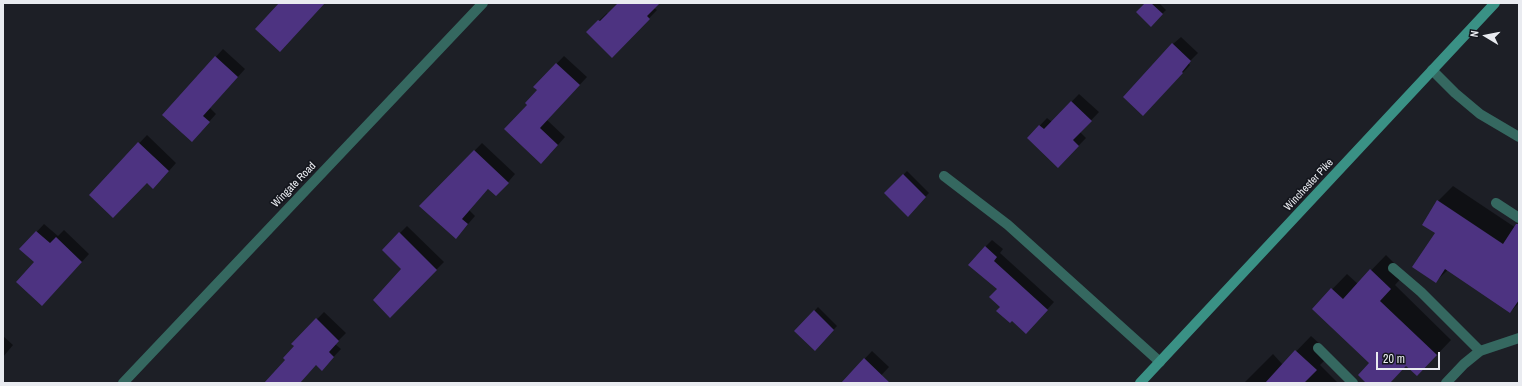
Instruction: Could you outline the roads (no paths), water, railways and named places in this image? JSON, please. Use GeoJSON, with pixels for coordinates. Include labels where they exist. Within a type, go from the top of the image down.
{"type":"FeatureCollection","features":[{"type":"Feature","properties":{"kind":"main road","name":"Winchester Pike"},"geometry":{"type":"LineString","coordinates":[[1140,383],[1495,3]]}},
{"type":"Feature","properties":{"kind":"street","name":"Wingate Road"},"geometry":{"type":"LineString","coordinates":[[123,383],[483,3]]}},
{"type":"Feature","properties":{"kind":"street"},"geometry":{"type":"LineString","coordinates":[[1432,70],[1455,93],[1480,114],[1519,138]]}},
{"type":"Feature","properties":{"kind":"street"},"geometry":{"type":"LineString","coordinates":[[944,176],[1008,226],[1160,362]]}},
{"type":"Feature","properties":{"kind":"street"},"geometry":{"type":"LineString","coordinates":[[1496,203],[1519,218]]}},
{"type":"Feature","properties":{"kind":"street"},"geometry":{"type":"LineString","coordinates":[[1393,268],[1421,292],[1480,351]]}},
{"type":"Feature","properties":{"kind":"street"},"geometry":{"type":"LineString","coordinates":[[1446,383],[1464,364],[1480,351],[1519,338]]}},
{"type":"Feature","properties":{"kind":"street"},"geometry":{"type":"LineString","coordinates":[[1318,348],[1353,383]]}}]}
